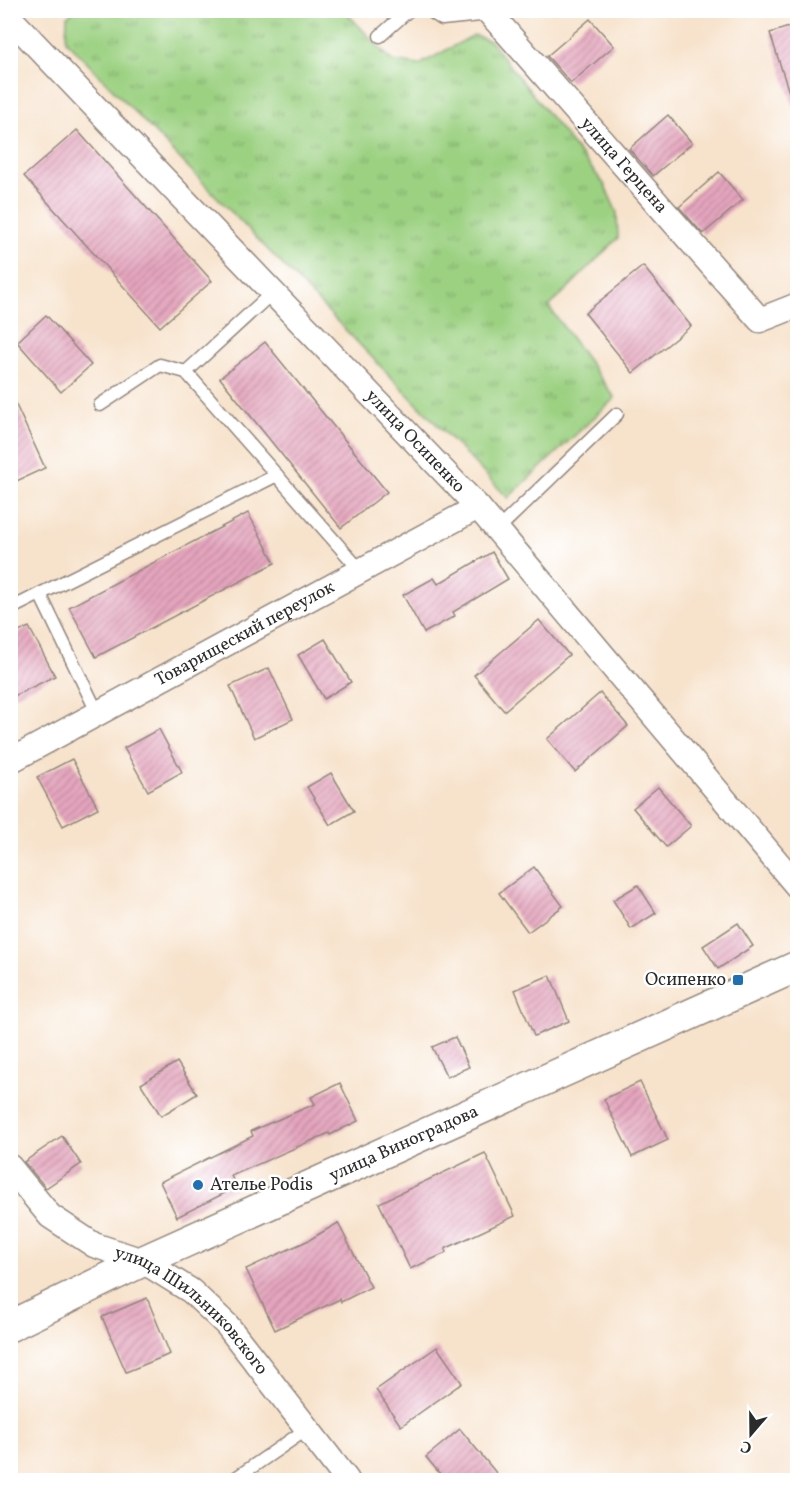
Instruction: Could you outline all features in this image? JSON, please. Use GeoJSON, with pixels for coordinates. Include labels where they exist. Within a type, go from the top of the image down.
{"type":"FeatureCollection","features":[{"type":"Feature","properties":{"kind":"street","name":"улица Герцена"},"geometry":{"type":"LineString","coordinates":[[488,12],[760,320],[798,305]]}},
{"type":"Feature","properties":{"kind":"street","name":"улица Осипенко"},"geometry":{"type":"LineString","coordinates":[[10,18],[478,507],[798,887]]}},
{"type":"Feature","properties":{"kind":"street","name":"Товарищеский переулок"},"geometry":{"type":"LineString","coordinates":[[10,762],[478,507]]}},
{"type":"Feature","properties":{"kind":"street","name":"улица Виноградова"},"geometry":{"type":"LineString","coordinates":[[10,1326],[143,1261],[798,966]]}},
{"type":"Feature","properties":{"kind":"street","name":"улица Шильниковского"},"geometry":{"type":"LineString","coordinates":[[10,1167],[50,1216],[94,1245],[143,1261],[191,1291],[227,1325],[347,1480]]}},
{"type":"Feature","properties":{"kind":"lane"},"geometry":{"type":"LineString","coordinates":[[380,36],[409,10]]}},
{"type":"Feature","properties":{"kind":"lane"},"geometry":{"type":"LineString","coordinates":[[429,10],[442,19],[488,12]]}},
{"type":"Feature","properties":{"kind":"lane"},"geometry":{"type":"LineString","coordinates":[[186,372],[273,292]]}},
{"type":"Feature","properties":{"kind":"lane"},"geometry":{"type":"LineString","coordinates":[[99,405],[160,365],[186,372],[360,570]]}},
{"type":"Feature","properties":{"kind":"lane"},"geometry":{"type":"LineString","coordinates":[[497,530],[617,414]]}},
{"type":"Feature","properties":{"kind":"lane"},"geometry":{"type":"LineString","coordinates":[[10,609],[277,475]]}},
{"type":"Feature","properties":{"kind":"lane"},"geometry":{"type":"LineString","coordinates":[[40,594],[98,714]]}},
{"type":"Feature","properties":{"kind":"lane"},"geometry":{"type":"LineString","coordinates":[[233,1480],[307,1429]]}},
{"type":"Feature","properties":{"kind":"green space"},"geometry":{"type":"Polygon","coordinates":[[[344,10],[392,61],[419,65],[474,35],[490,41],[604,184],[617,213],[618,238],[549,307],[615,398],[508,498],[66,41],[67,17],[73,11],[344,10]]]}},
{"type":"Feature","properties":{"kind":"building"},"geometry":{"type":"Polygon","coordinates":[[[590,19],[614,46],[571,83],[547,56],[590,19]]]}},
{"type":"Feature","properties":{"kind":"building"},"geometry":{"type":"Polygon","coordinates":[[[798,24],[798,104],[793,105],[770,33],[798,24]]]}},
{"type":"Feature","properties":{"kind":"building"},"geometry":{"type":"Polygon","coordinates":[[[668,115],[692,143],[653,176],[629,149],[668,115]]]}},
{"type":"Feature","properties":{"kind":"building"},"geometry":{"type":"Polygon","coordinates":[[[77,130],[212,281],[160,327],[24,176],[77,130]]]}},
{"type":"Feature","properties":{"kind":"building"},"geometry":{"type":"Polygon","coordinates":[[[719,172],[743,200],[703,234],[679,207],[719,172]]]}},
{"type":"Feature","properties":{"kind":"building"},"geometry":{"type":"Polygon","coordinates":[[[643,266],[691,326],[633,373],[585,313],[643,266]]]}},
{"type":"Feature","properties":{"kind":"building"},"geometry":{"type":"Polygon","coordinates":[[[46,315],[91,365],[61,392],[17,342],[46,315]]]}},
{"type":"Feature","properties":{"kind":"building"},"geometry":{"type":"Polygon","coordinates":[[[265,342],[387,492],[341,528],[220,378],[265,342]]]}},
{"type":"Feature","properties":{"kind":"building"},"geometry":{"type":"Polygon","coordinates":[[[10,392],[45,468],[10,484],[10,392]]]}},
{"type":"Feature","properties":{"kind":"building"},"geometry":{"type":"Polygon","coordinates":[[[248,513],[275,563],[96,657],[69,607],[248,513]]]}},
{"type":"Feature","properties":{"kind":"building"},"geometry":{"type":"Polygon","coordinates":[[[492,552],[508,579],[453,612],[455,616],[424,633],[403,595],[434,578],[438,584],[492,552]]]}},
{"type":"Feature","properties":{"kind":"building"},"geometry":{"type":"Polygon","coordinates":[[[539,620],[569,655],[504,711],[474,675],[539,620]]]}},
{"type":"Feature","properties":{"kind":"building"},"geometry":{"type":"Polygon","coordinates":[[[29,627],[55,676],[10,698],[10,636],[29,627]]]}},
{"type":"Feature","properties":{"kind":"building"},"geometry":{"type":"Polygon","coordinates":[[[325,639],[351,682],[324,699],[298,655],[325,639]]]}},
{"type":"Feature","properties":{"kind":"building"},"geometry":{"type":"Polygon","coordinates":[[[269,668],[293,719],[254,738],[230,686],[269,668]]]}},
{"type":"Feature","properties":{"kind":"building"},"geometry":{"type":"Polygon","coordinates":[[[600,693],[628,726],[575,772],[547,739],[600,693]]]}},
{"type":"Feature","properties":{"kind":"building"},"geometry":{"type":"Polygon","coordinates":[[[159,729],[182,772],[148,791],[124,748],[159,729]]]}},
{"type":"Feature","properties":{"kind":"building"},"geometry":{"type":"Polygon","coordinates":[[[72,759],[98,808],[63,826],[37,777],[72,759]]]}},
{"type":"Feature","properties":{"kind":"building"},"geometry":{"type":"Polygon","coordinates":[[[331,773],[354,811],[330,825],[307,787],[331,773]]]}},
{"type":"Feature","properties":{"kind":"building"},"geometry":{"type":"Polygon","coordinates":[[[658,787],[691,826],[666,847],[633,808],[658,787]]]}},
{"type":"Feature","properties":{"kind":"building"},"geometry":{"type":"Polygon","coordinates":[[[534,867],[563,906],[528,932],[499,893],[534,867]]]}},
{"type":"Feature","properties":{"kind":"building"},"geometry":{"type":"Polygon","coordinates":[[[638,885],[656,913],[631,929],[613,900],[638,885]]]}},
{"type":"Feature","properties":{"kind":"building"},"geometry":{"type":"Polygon","coordinates":[[[738,923],[753,946],[718,969],[703,946],[738,923]]]}},
{"type":"Feature","properties":{"kind":"building"},"geometry":{"type":"Polygon","coordinates":[[[550,975],[569,1021],[534,1036],[515,990],[550,975]]]}},
{"type":"Feature","properties":{"kind":"building"},"geometry":{"type":"Polygon","coordinates":[[[455,1037],[469,1067],[447,1077],[432,1047],[455,1037]]]}},
{"type":"Feature","properties":{"kind":"building"},"geometry":{"type":"Polygon","coordinates":[[[177,1062],[197,1094],[161,1116],[141,1084],[177,1062]]]}},
{"type":"Feature","properties":{"kind":"building"},"geometry":{"type":"Polygon","coordinates":[[[640,1082],[668,1140],[632,1157],[604,1099],[640,1082]]]}},
{"type":"Feature","properties":{"kind":"building"},"geometry":{"type":"Polygon","coordinates":[[[340,1083],[358,1121],[231,1176],[237,1187],[177,1217],[160,1182],[253,1136],[251,1131],[315,1104],[311,1097],[340,1083]]]}},
{"type":"Feature","properties":{"kind":"building"},"geometry":{"type":"Polygon","coordinates":[[[62,1136],[81,1164],[46,1188],[24,1162],[62,1136]]]}},
{"type":"Feature","properties":{"kind":"building"},"geometry":{"type":"Polygon","coordinates":[[[485,1153],[515,1216],[445,1249],[446,1253],[410,1269],[379,1203],[485,1153]]]}},
{"type":"Feature","properties":{"kind":"building"},"geometry":{"type":"Polygon","coordinates":[[[338,1223],[371,1287],[275,1330],[246,1269],[309,1240],[338,1223]]]}},
{"type":"Feature","properties":{"kind":"building"},"geometry":{"type":"Polygon","coordinates":[[[147,1298],[170,1354],[126,1372],[102,1317],[147,1298]]]}},
{"type":"Feature","properties":{"kind":"building"},"geometry":{"type":"Polygon","coordinates":[[[437,1347],[462,1383],[401,1426],[376,1390],[437,1347]]]}},
{"type":"Feature","properties":{"kind":"building"},"geometry":{"type":"Polygon","coordinates":[[[460,1429],[502,1480],[445,1480],[426,1457],[460,1429]]]}},
{"type":"Feature","properties":{"kind":"place","name":"Осипенко"},"geometry":{"type":"Point","coordinates":[738,980]}},
{"type":"Feature","properties":{"kind":"place","name":"Ателье Podis"},"geometry":{"type":"Point","coordinates":[198,1185]}}]}
